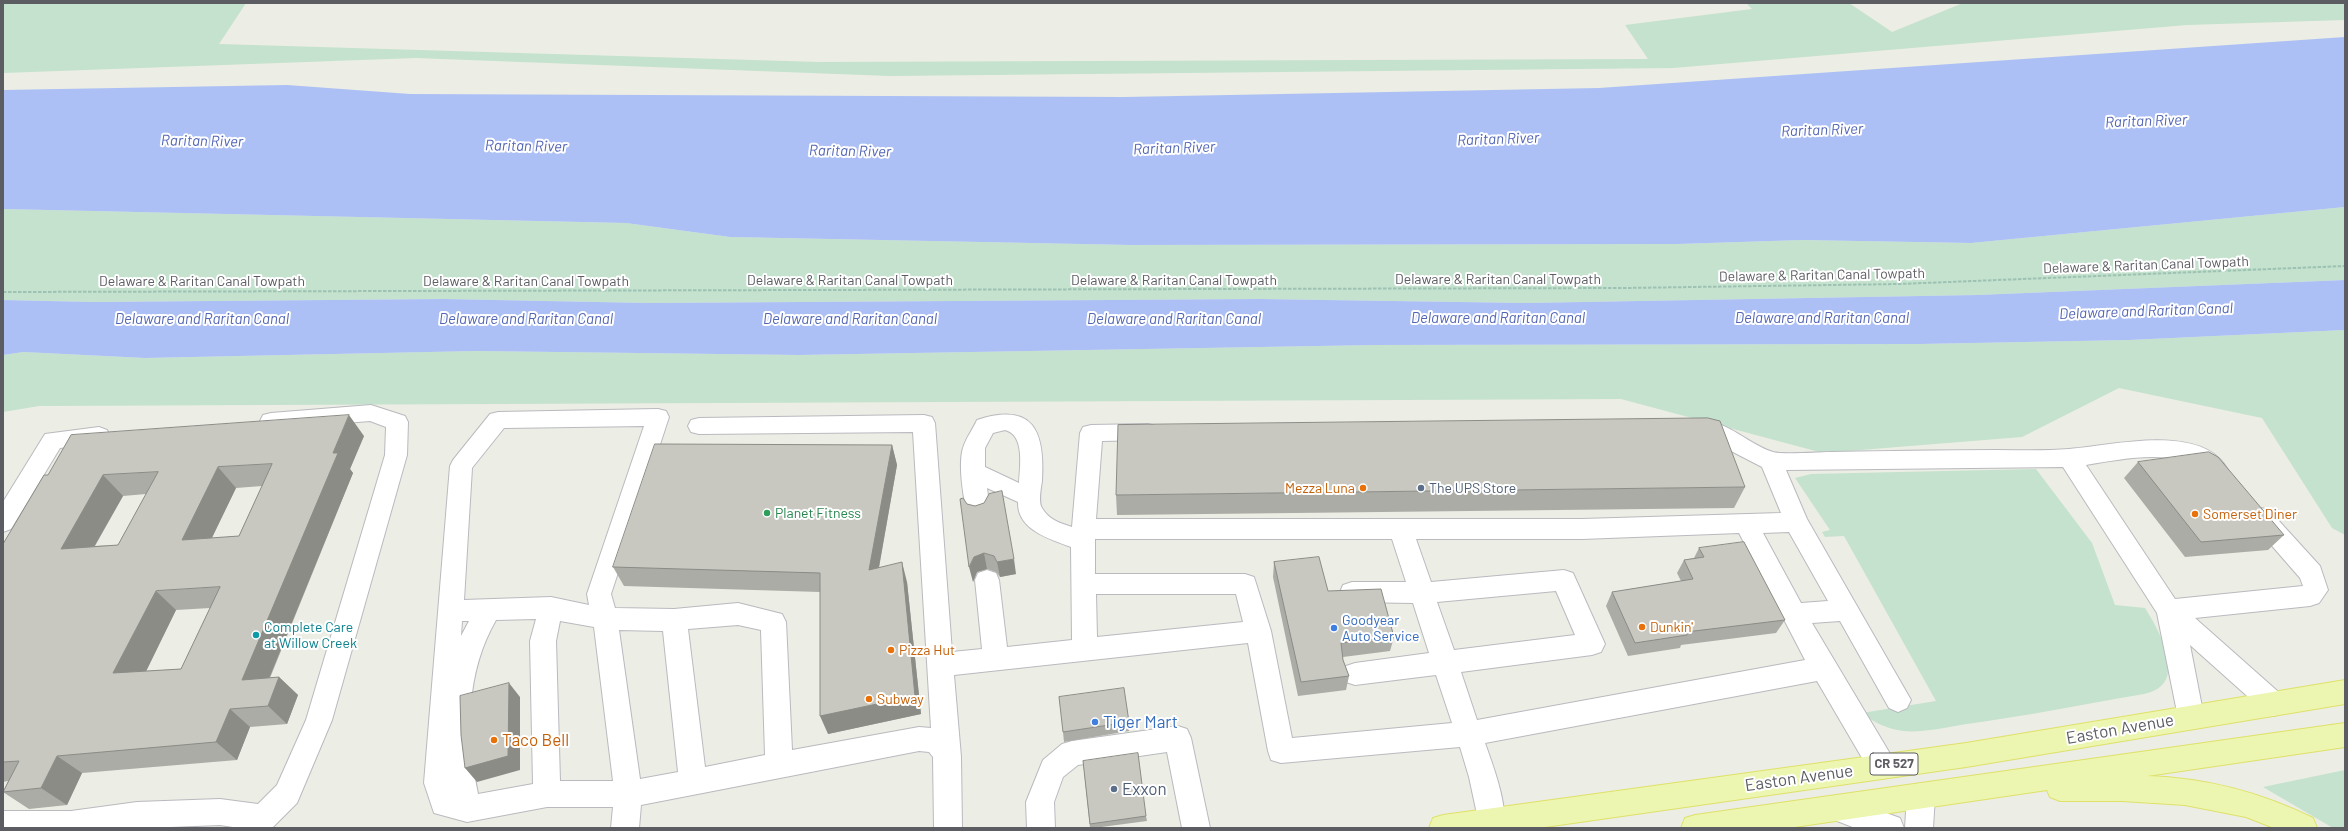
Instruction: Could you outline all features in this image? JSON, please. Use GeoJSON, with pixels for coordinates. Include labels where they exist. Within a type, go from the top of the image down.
{"type":"FeatureCollection","features":[{"type":"Feature","properties":{"kind":"main road","name":"Easton Avenue"},"geometry":{"type":"LineString","coordinates":[[1442,828],[1966,755],[2345,692]]}},
{"type":"Feature","properties":{"kind":"main road"},"geometry":{"type":"LineString","coordinates":[[1695,828],[2345,735]]}},
{"type":"Feature","properties":{"kind":"main road"},"geometry":{"type":"LineString","coordinates":[[1968,790],[2128,787],[2181,792],[2232,800],[2287,819],[2303,828]]}},
{"type":"Feature","properties":{"kind":"lane"},"geometry":{"type":"LineString","coordinates":[[3,824],[76,826],[137,815],[212,812],[258,823],[287,794],[320,720],[396,455],[397,422],[371,413],[252,423]]}},
{"type":"Feature","properties":{"kind":"lane"},"geometry":{"type":"LineString","coordinates":[[625,828],[628,794],[605,619],[599,594],[658,418],[498,420],[461,466],[438,783],[444,804],[467,809],[547,794],[628,794],[920,739],[940,743],[946,749]]}},
{"type":"Feature","properties":{"kind":"lane"},"geometry":{"type":"LineString","coordinates":[[978,511],[973,472],[974,448],[985,426],[1010,421],[1022,427],[1029,436],[1031,470],[1028,497],[1029,509],[1041,525],[1084,535],[1582,529],[1796,522]]}},
{"type":"Feature","properties":{"kind":"lane"},"geometry":{"type":"LineString","coordinates":[[699,426],[924,423],[946,749],[948,828]]}},
{"type":"Feature","properties":{"kind":"lane"},"geometry":{"type":"LineString","coordinates":[[1674,426],[1710,430],[1771,461],[2069,458],[2114,452],[2180,449],[2212,465],[2310,573],[2316,590],[2310,596],[2169,610]]}},
{"type":"Feature","properties":{"kind":"lane"},"geometry":{"type":"LineString","coordinates":[[1085,650],[1083,584],[1084,535],[1091,433],[1168,432]]}},
{"type":"Feature","properties":{"kind":"lane"},"geometry":{"type":"LineString","coordinates":[[3,522],[53,440],[124,434]]}},
{"type":"Feature","properties":{"kind":"lane"},"geometry":{"type":"LineString","coordinates":[[2069,458],[2169,610],[2274,704]]}},
{"type":"Feature","properties":{"kind":"lane"},"geometry":{"type":"LineString","coordinates":[[1771,461],[1796,522],[1898,700]]}},
{"type":"Feature","properties":{"kind":"lane"},"geometry":{"type":"LineString","coordinates":[[973,472],[1028,497]]}},
{"type":"Feature","properties":{"kind":"lane"},"geometry":{"type":"LineString","coordinates":[[1746,524],[1823,668],[1882,766]]}},
{"type":"Feature","properties":{"kind":"lane"},"geometry":{"type":"LineString","coordinates":[[1401,530],[1483,777],[1491,821]]}},
{"type":"Feature","properties":{"kind":"lane"},"geometry":{"type":"LineString","coordinates":[[986,580],[996,659]]}},
{"type":"Feature","properties":{"kind":"lane"},"geometry":{"type":"LineString","coordinates":[[1335,592],[1422,593],[1564,580],[1592,644],[1355,674]]}},
{"type":"Feature","properties":{"kind":"lane"},"geometry":{"type":"LineString","coordinates":[[1083,584],[1245,584],[1258,631],[1281,751],[1469,734],[1823,668]]}},
{"type":"Feature","properties":{"kind":"lane"},"geometry":{"type":"LineString","coordinates":[[547,794],[543,640],[551,608]]}},
{"type":"Feature","properties":{"kind":"lane"},"geometry":{"type":"LineString","coordinates":[[450,611],[551,608],[605,619],[674,620],[738,614],[773,622],[779,766]]}},
{"type":"Feature","properties":{"kind":"lane"},"geometry":{"type":"LineString","coordinates":[[467,809],[460,777],[457,696],[470,644],[489,610]]}},
{"type":"Feature","properties":{"kind":"lane"},"geometry":{"type":"LineString","coordinates":[[1794,614],[1846,610]]}},
{"type":"Feature","properties":{"kind":"lane"},"geometry":{"type":"LineString","coordinates":[[2169,610],[2178,646],[2191,717]]}},
{"type":"Feature","properties":{"kind":"lane"},"geometry":{"type":"LineString","coordinates":[[674,620],[693,782]]}},
{"type":"Feature","properties":{"kind":"lane"},"geometry":{"type":"LineString","coordinates":[[940,665],[1258,631]]}},
{"type":"Feature","properties":{"kind":"lane"},"geometry":{"type":"LineString","coordinates":[[1041,828],[1040,802],[1053,769],[1072,753],[1178,738],[1196,828]]}},
{"type":"Feature","properties":{"kind":"lane"},"geometry":{"type":"LineString","coordinates":[[1919,828],[1918,822],[1922,796]]}},
{"type":"Feature","properties":{"kind":"lane"},"geometry":{"type":"LineString","coordinates":[[1837,808],[1890,828]]}},
{"type":"Feature","properties":{"kind":"path","name":"Delaware & Raritan Canal Towpath"},"geometry":{"type":"LineString","coordinates":[[3,292],[1624,288],[1899,284],[2345,266]]}},
{"type":"Feature","properties":{"kind":"green space"},"geometry":{"type":"Polygon","coordinates":[[[3,3],[246,3],[219,44],[819,62],[1648,59],[1625,25],[1752,9],[1746,3],[1849,3],[1892,32],[1963,3],[2345,3],[2345,20],[2187,25],[1673,68],[890,76],[416,58],[3,73],[3,3]]]}},
{"type":"Feature","properties":{"kind":"green space"},"geometry":{"type":"Polygon","coordinates":[[[2345,207],[2345,280],[1977,295],[1526,303],[1259,299],[648,303],[444,299],[95,302],[3,300],[3,209],[626,223],[730,237],[1131,245],[1678,244],[1802,240],[1971,243],[2345,207]]]}},
{"type":"Feature","properties":{"kind":"green space"},"geometry":{"type":"Polygon","coordinates":[[[2345,330],[2345,535],[2332,528],[2262,418],[2119,388],[2022,437],[1823,453],[1621,399],[39,406],[3,412],[3,355],[22,352],[145,358],[476,351],[799,355],[1376,345],[1920,344],[2129,340],[2345,330]]]}},
{"type":"Feature","properties":{"kind":"green space"},"geometry":{"type":"Polygon","coordinates":[[[2036,469],[2092,543],[2115,605],[2145,608],[2158,630],[2163,643],[2167,657],[2168,669],[2166,680],[2158,689],[2144,694],[1927,730],[1897,730],[1871,720],[1862,713],[1936,701],[1844,536],[1825,537],[1822,532],[1830,530],[1795,478],[1811,474],[2036,469]]]}},
{"type":"Feature","properties":{"kind":"green space"},"geometry":{"type":"Polygon","coordinates":[[[2345,770],[2345,828],[2333,828],[2263,787],[2345,770]]]}},
{"type":"Feature","properties":{"kind":"water","name":"Raritan River"},"geometry":{"type":"Polygon","coordinates":[[[2345,37],[2345,207],[1971,243],[1802,240],[1678,244],[1131,245],[730,237],[626,223],[3,209],[3,90],[287,85],[410,94],[1124,97],[1599,88],[2345,37]]]}},
{"type":"Feature","properties":{"kind":"water","name":"Delaware and Raritan Canal"},"geometry":{"type":"Polygon","coordinates":[[[2345,280],[2345,330],[2129,340],[1920,344],[1376,345],[799,355],[476,351],[145,358],[23,352],[3,355],[3,300],[95,302],[444,299],[648,303],[1259,299],[1526,303],[1977,295],[2345,280]]]}},
{"type":"Feature","properties":{"kind":"building","name":"Complete Care at Willow Creek"},"geometry":{"type":"Polygon","coordinates":[[[349,415],[333,453],[338,453],[242,680],[279,677],[268,706],[230,709],[216,742],[57,756],[41,788],[3,792],[19,761],[3,762],[3,544],[44,475],[48,475],[71,435],[349,415]],[[272,464],[218,467],[182,540],[239,536],[272,464]],[[158,472],[103,475],[61,549],[118,545],[158,472]],[[220,587],[156,591],[113,673],[181,669],[220,587]]]}},
{"type":"Feature","properties":{"kind":"building"},"geometry":{"type":"Polygon","coordinates":[[[1708,418],[1720,421],[1745,487],[1116,495],[1118,425],[1708,418]]]}},
{"type":"Feature","properties":{"kind":"building"},"geometry":{"type":"Polygon","coordinates":[[[655,444],[892,445],[869,570],[902,562],[915,696],[820,716],[820,573],[613,567],[655,444]]]}},
{"type":"Feature","properties":{"kind":"building"},"geometry":{"type":"Polygon","coordinates":[[[2209,452],[2218,457],[2284,535],[2201,542],[2138,462],[2209,452]]]}},
{"type":"Feature","properties":{"kind":"building"},"geometry":{"type":"Polygon","coordinates":[[[1002,491],[1014,559],[997,562],[994,556],[984,553],[974,557],[969,567],[960,499],[963,498],[967,504],[975,506],[984,503],[989,494],[1002,491]]]}},
{"type":"Feature","properties":{"kind":"building"},"geometry":{"type":"Polygon","coordinates":[[[1744,542],[1785,620],[1686,632],[1687,635],[1635,643],[1612,592],[1693,579],[1684,560],[1704,557],[1699,548],[1744,542]]]}},
{"type":"Feature","properties":{"kind":"building","name":"Goodyear Auto Service"},"geometry":{"type":"Polygon","coordinates":[[[1319,557],[1328,591],[1381,589],[1394,637],[1341,643],[1343,660],[1349,676],[1301,682],[1274,562],[1319,557]]]}},
{"type":"Feature","properties":{"kind":"building"},"geometry":{"type":"Polygon","coordinates":[[[509,683],[508,756],[465,768],[461,735],[460,696],[509,683]]]}},
{"type":"Feature","properties":{"kind":"building","name":"Tiger Mart"},"geometry":{"type":"Polygon","coordinates":[[[1124,688],[1129,722],[1063,732],[1059,697],[1124,688]]]}},
{"type":"Feature","properties":{"kind":"building","name":"Exxon"},"geometry":{"type":"Polygon","coordinates":[[[1138,753],[1146,816],[1090,824],[1083,761],[1138,753]]]}},
{"type":"Feature","properties":{"kind":"place","name":"Mezza Luna"},"geometry":{"type":"Point","coordinates":[1363,488]}},
{"type":"Feature","properties":{"kind":"place","name":"The UPS Store"},"geometry":{"type":"Point","coordinates":[1421,488]}},
{"type":"Feature","properties":{"kind":"place","name":"Planet Fitness"},"geometry":{"type":"Point","coordinates":[767,513]}},
{"type":"Feature","properties":{"kind":"place","name":"Somerset Diner"},"geometry":{"type":"Point","coordinates":[2195,514]}},
{"type":"Feature","properties":{"kind":"place","name":"Dunkin'"},"geometry":{"type":"Point","coordinates":[1642,627]}},
{"type":"Feature","properties":{"kind":"place","name":"Goodyear Auto Service"},"geometry":{"type":"Point","coordinates":[1334,628]}},
{"type":"Feature","properties":{"kind":"place","name":"Complete Care at Willow Creek"},"geometry":{"type":"Point","coordinates":[256,635]}},
{"type":"Feature","properties":{"kind":"place","name":"Pizza Hut"},"geometry":{"type":"Point","coordinates":[891,650]}},
{"type":"Feature","properties":{"kind":"place","name":"Subway"},"geometry":{"type":"Point","coordinates":[869,699]}},
{"type":"Feature","properties":{"kind":"place","name":"Tiger Mart"},"geometry":{"type":"Point","coordinates":[1095,722]}},
{"type":"Feature","properties":{"kind":"place","name":"Taco Bell"},"geometry":{"type":"Point","coordinates":[494,740]}},
{"type":"Feature","properties":{"kind":"place","name":"Exxon"},"geometry":{"type":"Point","coordinates":[1114,789]}}]}
